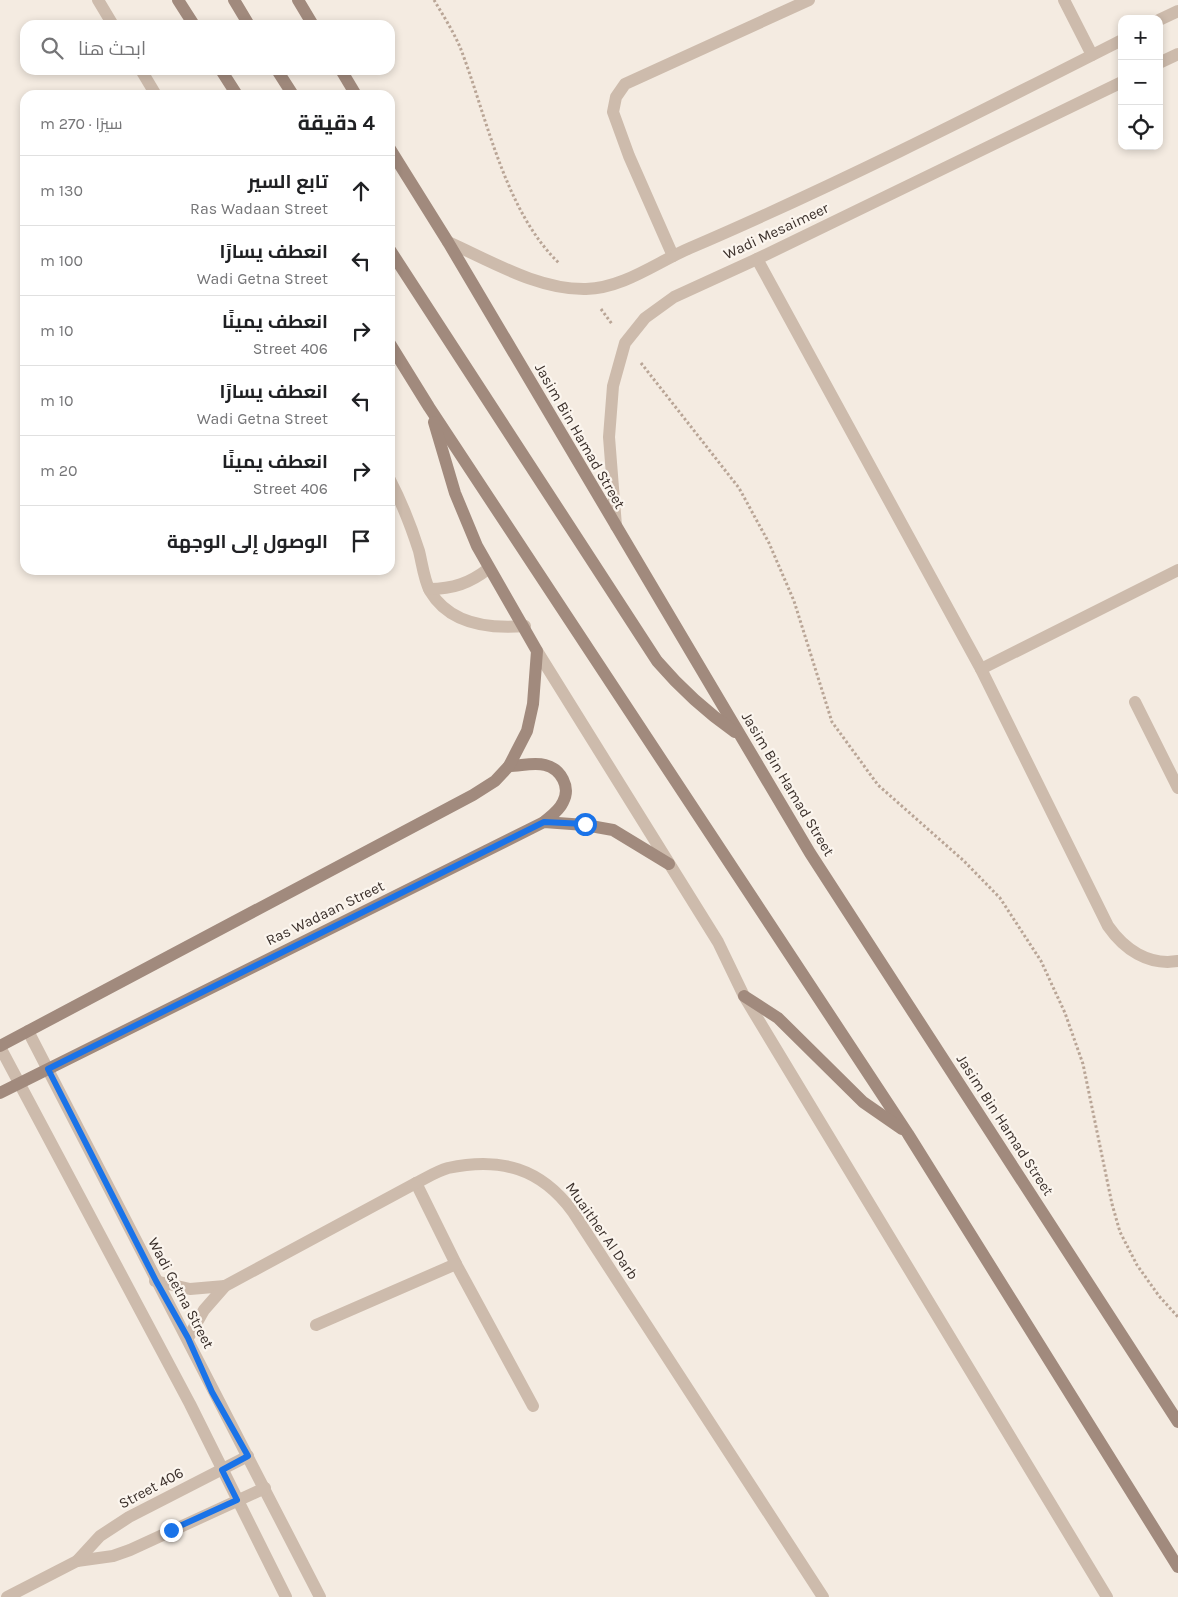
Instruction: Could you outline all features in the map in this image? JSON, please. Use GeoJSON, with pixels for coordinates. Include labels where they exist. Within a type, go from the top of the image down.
{"type":"FeatureCollection","features":[{"type":"Feature","properties":{"kind":"main road"},"geometry":{"type":"LineString","coordinates":[[178,0],[191,20]]}},
{"type":"Feature","properties":{"kind":"main road"},"geometry":{"type":"LineString","coordinates":[[234,0],[246,20]]}},
{"type":"Feature","properties":{"kind":"main road"},"geometry":{"type":"LineString","coordinates":[[298,0],[310,20]]}},
{"type":"Feature","properties":{"kind":"main road"},"geometry":{"type":"LineString","coordinates":[[224,75],[233,90]]}},
{"type":"Feature","properties":{"kind":"main road"},"geometry":{"type":"LineString","coordinates":[[280,75],[290,90]]}},
{"type":"Feature","properties":{"kind":"main road"},"geometry":{"type":"LineString","coordinates":[[344,75],[353,90]]}},
{"type":"Feature","properties":{"kind":"main road","name":"Jasim Bin Hamad Street"},"geometry":{"type":"LineString","coordinates":[[395,157],[448,242],[810,853],[1178,1422]]}},
{"type":"Feature","properties":{"kind":"main road"},"geometry":{"type":"LineString","coordinates":[[395,258],[657,661],[681,689],[706,712],[740,735]]}},
{"type":"Feature","properties":{"kind":"main road"},"geometry":{"type":"LineString","coordinates":[[395,352],[429,407],[908,1134],[1178,1567]]}},
{"type":"Feature","properties":{"kind":"main road"},"geometry":{"type":"LineString","coordinates":[[0,1047],[473,795],[495,781],[509,766],[527,731],[533,704],[538,651],[525,626],[488,569],[455,493],[429,407]]}},
{"type":"Feature","properties":{"kind":"main road"},"geometry":{"type":"LineString","coordinates":[[509,766],[542,764],[552,767],[560,773],[565,782],[564,801],[559,809],[544,822]]}},
{"type":"Feature","properties":{"kind":"main road","name":"Ras Wadaan Street"},"geometry":{"type":"LineString","coordinates":[[0,1093],[544,822],[585,824],[613,830],[669,864]]}},
{"type":"Feature","properties":{"kind":"main road"},"geometry":{"type":"LineString","coordinates":[[744,996],[778,1018],[863,1102],[908,1134]]}},
{"type":"Feature","properties":{"kind":"street"},"geometry":{"type":"LineString","coordinates":[[98,0],[110,20]]}},
{"type":"Feature","properties":{"kind":"street"},"geometry":{"type":"LineString","coordinates":[[673,256],[629,156],[613,112],[616,97],[625,84],[809,0]]}},
{"type":"Feature","properties":{"kind":"street"},"geometry":{"type":"LineString","coordinates":[[1064,0],[1092,55]]}},
{"type":"Feature","properties":{"kind":"street"},"geometry":{"type":"LineString","coordinates":[[1163,18],[1178,11]]}},
{"type":"Feature","properties":{"kind":"street","name":"Wadi Mesaimeer"},"geometry":{"type":"LineString","coordinates":[[448,242],[538,281],[564,288],[587,289],[619,282],[654,268],[673,256],[779,210],[1118,42]]}},
{"type":"Feature","properties":{"kind":"street"},"geometry":{"type":"LineString","coordinates":[[1163,61],[1178,54]]}},
{"type":"Feature","properties":{"kind":"street"},"geometry":{"type":"LineString","coordinates":[[144,75],[153,90]]}},
{"type":"Feature","properties":{"kind":"street","name":"Wadi Mesaimeer"},"geometry":{"type":"LineString","coordinates":[[616,528],[609,438],[613,386],[625,343],[645,318],[674,297],[757,259],[1118,84]]}},
{"type":"Feature","properties":{"kind":"street"},"geometry":{"type":"LineString","coordinates":[[757,259],[981,670],[1108,926],[1116,938],[1141,956],[1156,961],[1178,961]]}},
{"type":"Feature","properties":{"kind":"street"},"geometry":{"type":"LineString","coordinates":[[395,491],[414,534],[429,590],[438,602],[452,614],[468,622],[504,628],[525,626]]}},
{"type":"Feature","properties":{"kind":"street"},"geometry":{"type":"LineString","coordinates":[[429,590],[455,587],[473,580],[488,569]]}},
{"type":"Feature","properties":{"kind":"street"},"geometry":{"type":"LineString","coordinates":[[981,670],[1178,570]]}},
{"type":"Feature","properties":{"kind":"street"},"geometry":{"type":"LineString","coordinates":[[538,651],[718,942],[744,996],[1107,1597]]}},
{"type":"Feature","properties":{"kind":"street"},"geometry":{"type":"LineString","coordinates":[[1135,702],[1178,788]]}},
{"type":"Feature","properties":{"kind":"street","name":"Wadi Getna Street"},"geometry":{"type":"LineString","coordinates":[[28,1031],[156,1281],[188,1338],[212,1392],[248,1456],[320,1597]]}},
{"type":"Feature","properties":{"kind":"street"},"geometry":{"type":"LineString","coordinates":[[0,1047],[190,1404],[286,1597]]}},
{"type":"Feature","properties":{"kind":"street","name":"Muaither Al Darb"},"geometry":{"type":"LineString","coordinates":[[188,1338],[204,1310],[225,1286],[416,1183],[446,1169],[480,1164],[510,1166],[544,1180],[560,1193],[823,1597]]}},
{"type":"Feature","properties":{"kind":"street"},"geometry":{"type":"LineString","coordinates":[[416,1183],[456,1264],[533,1406]]}},
{"type":"Feature","properties":{"kind":"street"},"geometry":{"type":"LineString","coordinates":[[316,1325],[456,1264]]}},
{"type":"Feature","properties":{"kind":"street","name":"Muaither Al Darb"},"geometry":{"type":"LineString","coordinates":[[156,1281],[190,1289],[225,1286]]}},
{"type":"Feature","properties":{"kind":"street","name":"Street 406"},"geometry":{"type":"LineString","coordinates":[[7,1597],[77,1561],[100,1536],[114,1526],[248,1456]]}},
{"type":"Feature","properties":{"kind":"street","name":"Street 406"},"geometry":{"type":"LineString","coordinates":[[77,1561],[104,1558],[130,1550],[264,1488]]}},
{"type":"Feature","properties":{"kind":"path"},"geometry":{"type":"LineString","coordinates":[[434,0],[459,45],[505,176],[524,214],[548,252],[587,289],[625,343],[739,488],[769,543],[794,601],[832,722],[878,784],[964,860],[1000,898],[1041,961],[1065,1012],[1083,1064],[1112,1204],[1120,1232],[1137,1265],[1159,1296],[1178,1317]]}},
{"type":"Feature","properties":{"kind":"route"},"geometry":{"type":"LineString","coordinates":[[171,1530],[237,1500],[222,1470],[248,1456],[212,1392],[188,1338],[156,1281],[48,1069],[544,822],[585,824]]}}]}
